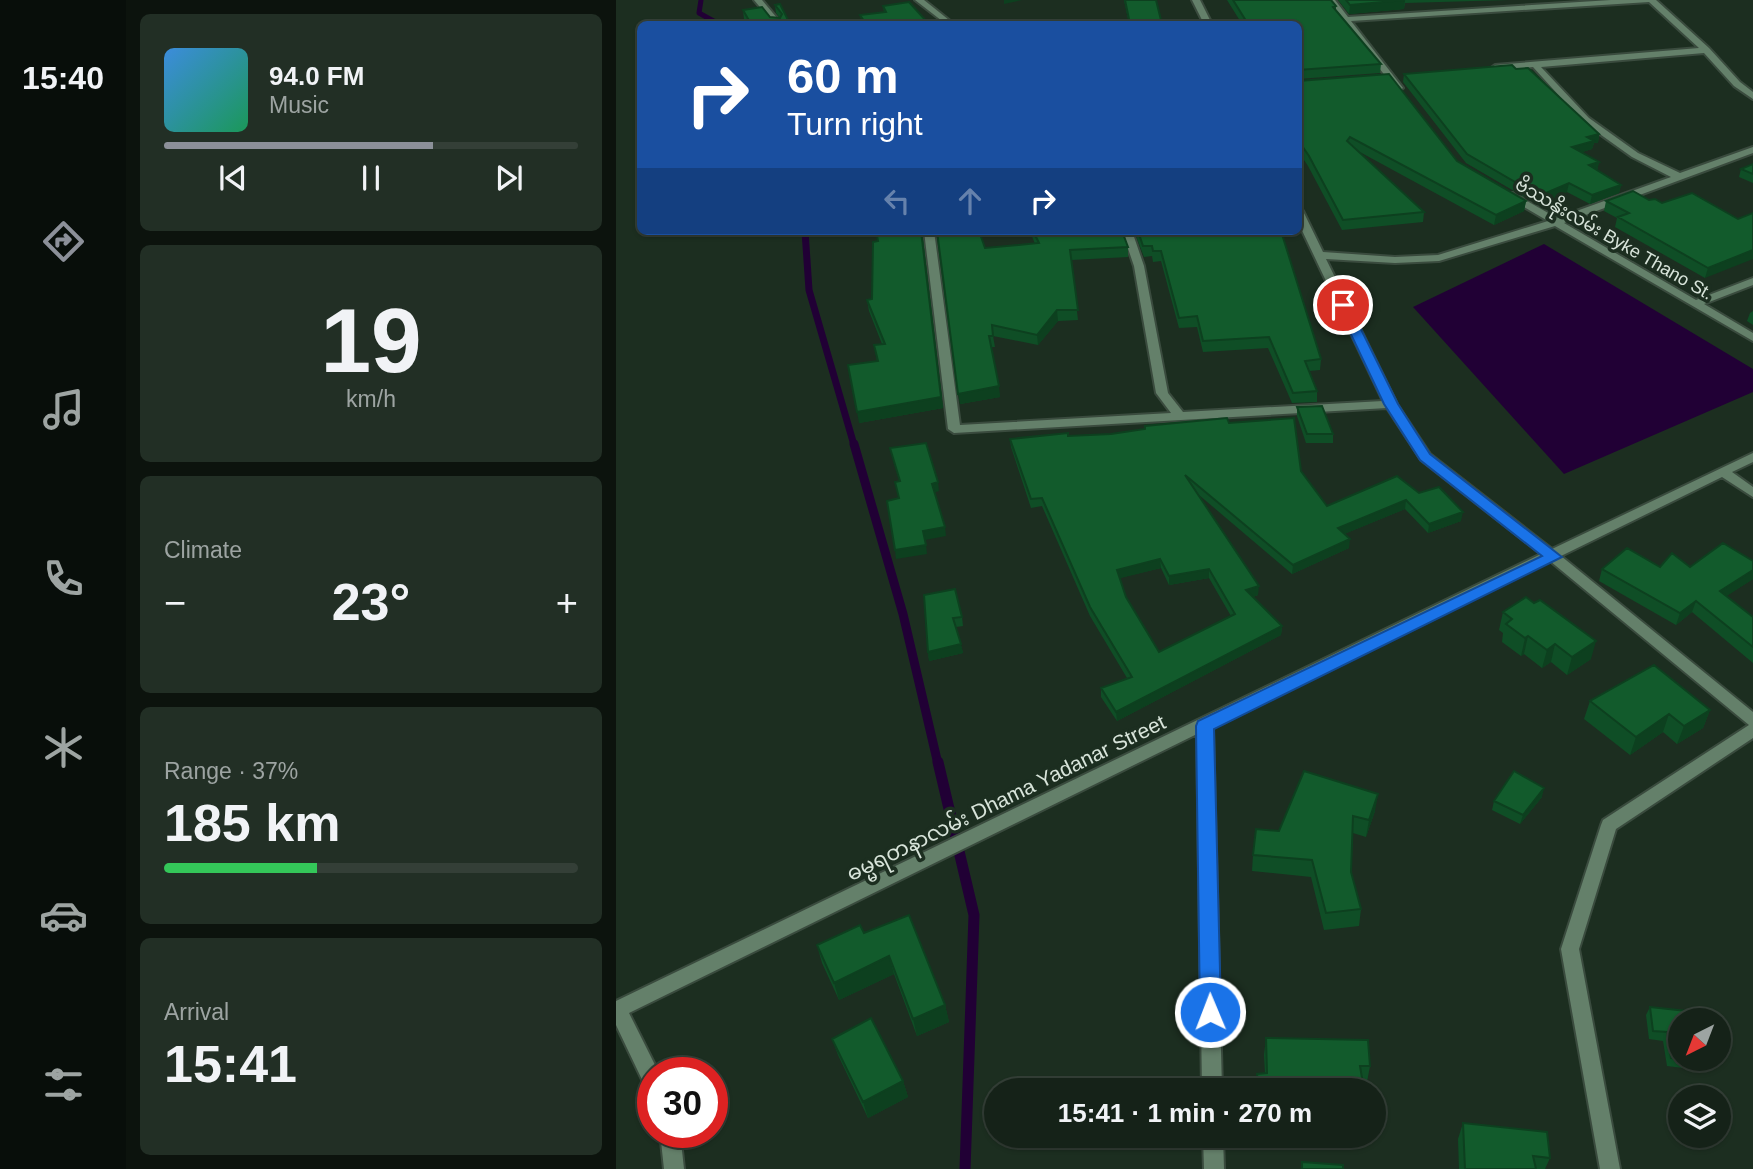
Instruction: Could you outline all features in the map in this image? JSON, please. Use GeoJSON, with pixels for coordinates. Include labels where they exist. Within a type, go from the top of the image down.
{"type":"FeatureCollection","features":[{"type":"Feature","properties":{"kind":"street"},"geometry":{"type":"LineString","coordinates":[[758,0],[776,21]]}},
{"type":"Feature","properties":{"kind":"street"},"geometry":{"type":"LineString","coordinates":[[919,0],[946,21]]}},
{"type":"Feature","properties":{"kind":"street"},"geometry":{"type":"LineString","coordinates":[[1196,0],[1206,21]]}},
{"type":"Feature","properties":{"kind":"street"},"geometry":{"type":"LineString","coordinates":[[1331,0],[1404,96]]}},
{"type":"Feature","properties":{"kind":"street"},"geometry":{"type":"LineString","coordinates":[[1346,19],[1650,0],[1706,50],[1737,84],[1753,96]]}},
{"type":"Feature","properties":{"kind":"street"},"geometry":{"type":"LineString","coordinates":[[1482,69],[1706,50]]}},
{"type":"Feature","properties":{"kind":"street"},"geometry":{"type":"LineString","coordinates":[[1535,65],[1586,120],[1635,155],[1680,177]]}},
{"type":"Feature","properties":{"kind":"street"},"geometry":{"type":"LineString","coordinates":[[1377,78],[1403,76]]}},
{"type":"Feature","properties":{"kind":"street"},"geometry":{"type":"LineString","coordinates":[[1319,255],[1395,260],[1439,258],[1556,222],[1753,150]]}},
{"type":"Feature","properties":{"kind":"street","name":"ဗိဿနိုးလမ်း Byke Thano St."},"geometry":{"type":"LineString","coordinates":[[1497,188],[1753,338]]}},
{"type":"Feature","properties":{"kind":"street"},"geometry":{"type":"LineString","coordinates":[[1302,219],[1391,404],[1425,457],[1554,557],[1753,721]]}},
{"type":"Feature","properties":{"kind":"street"},"geometry":{"type":"LineString","coordinates":[[930,235],[954,429],[1391,404]]}},
{"type":"Feature","properties":{"kind":"street"},"geometry":{"type":"LineString","coordinates":[[1128,235],[1139,266],[1162,393],[1180,416]]}},
{"type":"Feature","properties":{"kind":"street"},"geometry":{"type":"LineString","coordinates":[[1695,304],[1753,281]]}},
{"type":"Feature","properties":{"kind":"street","name":"ဓမ္မရတနာလမ်း Dhama Yadanar Street"},"geometry":{"type":"LineString","coordinates":[[617,1009],[1554,557],[1753,457]]}},
{"type":"Feature","properties":{"kind":"street"},"geometry":{"type":"LineString","coordinates":[[1723,472],[1753,493]]}},
{"type":"Feature","properties":{"kind":"street"},"geometry":{"type":"LineString","coordinates":[[1205,726],[1212,1078]]}},
{"type":"Feature","properties":{"kind":"street"},"geometry":{"type":"LineString","coordinates":[[1610,1169],[1570,950],[1609,825],[1753,730]]}},
{"type":"Feature","properties":{"kind":"street"},"geometry":{"type":"LineString","coordinates":[[617,1009],[641,1057]]}},
{"type":"Feature","properties":{"kind":"street"},"geometry":{"type":"LineString","coordinates":[[672,1148],[674,1169]]}},
{"type":"Feature","properties":{"kind":"street"},"geometry":{"type":"LineString","coordinates":[[1213,1148],[1213,1169]]}},
{"type":"Feature","properties":{"kind":"shaded area"},"geometry":{"type":"Polygon","coordinates":[[[1544,244],[1753,369],[1753,392],[1564,474],[1413,307],[1544,244]]]}},
{"type":"Feature","properties":{"kind":"building"},"geometry":{"type":"Polygon","coordinates":[[[1125,0],[1156,0],[1161,21],[1129,21],[1125,0]]]}},
{"type":"Feature","properties":{"kind":"building"},"geometry":{"type":"Polygon","coordinates":[[[1233,0],[1331,0],[1336,6],[1333,7],[1381,64],[1302,70],[1302,21],[1246,21],[1233,0]]]}},
{"type":"Feature","properties":{"kind":"building"},"geometry":{"type":"Polygon","coordinates":[[[1346,0],[1405,0],[1350,5],[1346,0]]]}},
{"type":"Feature","properties":{"kind":"building"},"geometry":{"type":"Polygon","coordinates":[[[909,2],[926,21],[864,21],[860,15],[886,12],[883,6],[909,2]]]}},
{"type":"Feature","properties":{"kind":"building"},"geometry":{"type":"Polygon","coordinates":[[[780,4],[788,21],[749,21],[743,10],[762,7],[770,17],[780,18],[782,14],[775,5],[780,4]]]}},
{"type":"Feature","properties":{"kind":"building"},"geometry":{"type":"Polygon","coordinates":[[[1512,65],[1516,69],[1528,68],[1599,134],[1587,137],[1594,141],[1572,147],[1599,162],[1589,165],[1621,185],[1592,195],[1569,183],[1539,196],[1467,154],[1404,74],[1512,65]]]}},
{"type":"Feature","properties":{"kind":"building"},"geometry":{"type":"Polygon","coordinates":[[[1389,74],[1457,161],[1526,201],[1496,215],[1350,137],[1347,141],[1424,212],[1343,220],[1302,146],[1302,81],[1389,74]]]}},
{"type":"Feature","properties":{"kind":"building"},"geometry":{"type":"Polygon","coordinates":[[[1753,164],[1753,174],[1741,169],[1753,164]]]}},
{"type":"Feature","properties":{"kind":"building"},"geometry":{"type":"Polygon","coordinates":[[[1633,191],[1649,200],[1655,199],[1662,203],[1692,193],[1738,219],[1753,213],[1753,250],[1708,268],[1618,217],[1629,213],[1606,201],[1633,191]]]}},
{"type":"Feature","properties":{"kind":"building"},"geometry":{"type":"Polygon","coordinates":[[[877,235],[921,235],[941,397],[857,412],[848,365],[878,361],[874,345],[885,344],[867,300],[872,299],[873,242],[878,241],[877,235]]]}},
{"type":"Feature","properties":{"kind":"building"},"geometry":{"type":"Polygon","coordinates":[[[938,235],[980,235],[985,248],[1039,243],[1035,235],[1124,235],[1128,247],[1070,250],[1078,310],[1057,310],[1037,335],[992,325],[993,336],[989,336],[999,386],[958,394],[938,235]]]}},
{"type":"Feature","properties":{"kind":"building"},"geometry":{"type":"Polygon","coordinates":[[[1139,235],[1282,235],[1321,359],[1305,361],[1317,391],[1293,393],[1269,337],[1203,341],[1197,316],[1179,318],[1161,251],[1153,251],[1152,246],[1143,246],[1139,235]]]}},
{"type":"Feature","properties":{"kind":"building"},"geometry":{"type":"Polygon","coordinates":[[[1322,406],[1333,434],[1307,434],[1297,407],[1322,406]]]}},
{"type":"Feature","properties":{"kind":"building"},"geometry":{"type":"Polygon","coordinates":[[[1227,418],[1229,423],[1294,418],[1301,471],[1327,506],[1397,476],[1419,493],[1439,487],[1463,512],[1429,524],[1406,500],[1338,528],[1350,539],[1293,565],[1185,475],[1259,586],[1246,590],[1282,626],[1116,712],[1101,688],[1132,677],[1090,607],[1042,498],[1031,499],[1010,439],[1068,433],[1068,436],[1111,434],[1145,429],[1145,426],[1227,418]],[[1160,559],[1117,570],[1126,597],[1159,652],[1235,614],[1209,569],[1169,576],[1160,559]]]}},
{"type":"Feature","properties":{"kind":"building"},"geometry":{"type":"Polygon","coordinates":[[[926,443],[938,482],[932,484],[945,527],[923,531],[926,545],[895,550],[887,501],[899,498],[895,482],[900,481],[890,448],[926,443]]]}},
{"type":"Feature","properties":{"kind":"building"},"geometry":{"type":"Polygon","coordinates":[[[1723,543],[1753,561],[1753,570],[1720,591],[1753,617],[1753,647],[1696,601],[1680,613],[1602,569],[1627,548],[1660,567],[1672,553],[1690,567],[1723,543]]]}},
{"type":"Feature","properties":{"kind":"building"},"geometry":{"type":"Polygon","coordinates":[[[955,589],[962,617],[953,618],[961,644],[928,652],[924,595],[955,589]]]}},
{"type":"Feature","properties":{"kind":"building"},"geometry":{"type":"Polygon","coordinates":[[[1526,597],[1534,603],[1540,600],[1596,641],[1572,657],[1555,644],[1547,650],[1528,636],[1525,638],[1506,624],[1512,619],[1503,612],[1526,597]]]}},
{"type":"Feature","properties":{"kind":"building"},"geometry":{"type":"Polygon","coordinates":[[[1654,665],[1710,710],[1684,726],[1669,714],[1636,737],[1590,701],[1654,665]]]}},
{"type":"Feature","properties":{"kind":"building"},"geometry":{"type":"Polygon","coordinates":[[[1304,771],[1378,794],[1369,820],[1353,816],[1351,872],[1361,909],[1326,913],[1312,860],[1253,855],[1256,829],[1279,831],[1304,771]]]}},
{"type":"Feature","properties":{"kind":"building"},"geometry":{"type":"Polygon","coordinates":[[[1514,771],[1544,788],[1523,815],[1494,801],[1514,771]]]}},
{"type":"Feature","properties":{"kind":"building"},"geometry":{"type":"Polygon","coordinates":[[[909,915],[945,1005],[913,1019],[889,956],[834,983],[817,945],[860,925],[864,933],[909,915]]]}},
{"type":"Feature","properties":{"kind":"building"},"geometry":{"type":"Polygon","coordinates":[[[1650,1007],[1668,1009],[1668,1038],[1667,1032],[1653,1031],[1650,1007]]]}},
{"type":"Feature","properties":{"kind":"building"},"geometry":{"type":"Polygon","coordinates":[[[871,1018],[903,1081],[863,1102],[832,1039],[871,1018]]]}},
{"type":"Feature","properties":{"kind":"building"},"geometry":{"type":"Polygon","coordinates":[[[1266,1038],[1368,1040],[1370,1066],[1360,1066],[1362,1078],[1258,1078],[1257,1074],[1267,1073],[1266,1038]]]}},
{"type":"Feature","properties":{"kind":"building"},"geometry":{"type":"Polygon","coordinates":[[[1463,1123],[1547,1132],[1550,1158],[1533,1156],[1536,1169],[1465,1169],[1463,1123]]]}},
{"type":"Feature","properties":{"kind":"building"},"geometry":{"type":"Polygon","coordinates":[[[1302,1162],[1343,1165],[1343,1169],[1302,1169],[1302,1162]]]}},
{"type":"Feature","properties":{"kind":"waterway"},"geometry":{"type":"LineString","coordinates":[[701,0],[699,13],[714,21]]}},
{"type":"Feature","properties":{"kind":"waterway"},"geometry":{"type":"LineString","coordinates":[[805,235],[809,290],[854,445]]}},
{"type":"Feature","properties":{"kind":"waterway"},"geometry":{"type":"LineString","coordinates":[[854,444],[903,614],[938,764]]}},
{"type":"Feature","properties":{"kind":"waterway"},"geometry":{"type":"LineString","coordinates":[[938,762],[974,915],[965,1169]]}},
{"type":"Feature","properties":{"kind":"route"},"geometry":{"type":"LineString","coordinates":[[1210,1012],[1205,726],[1554,557],[1425,457],[1391,404],[1343,305]]}}]}
